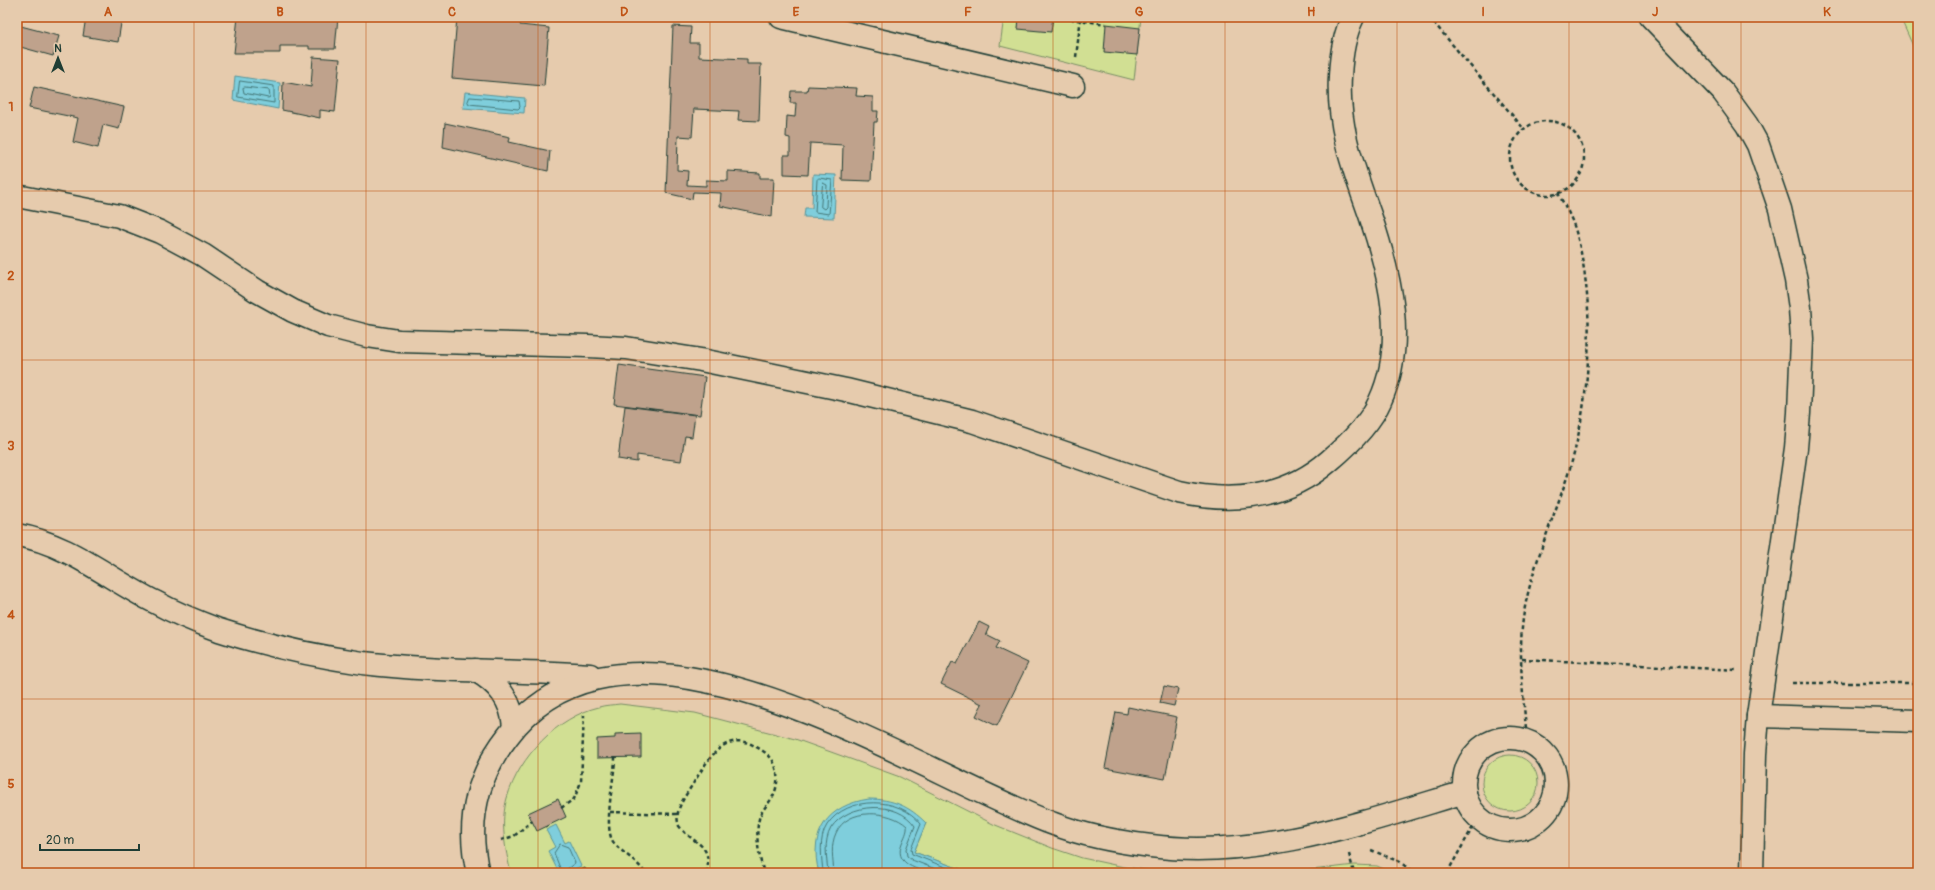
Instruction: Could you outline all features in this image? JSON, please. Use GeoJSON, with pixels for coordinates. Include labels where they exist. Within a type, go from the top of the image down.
{"type":"FeatureCollection","features":[{"type":"Feature","properties":{"kind":"street"},"geometry":{"type":"LineString","coordinates":[[781,17],[1073,86]]}},
{"type":"Feature","properties":{"kind":"street"},"geometry":{"type":"LineString","coordinates":[[1651,17],[1723,92],[1747,125],[1758,145],[1780,209],[1796,280],[1800,308],[1802,377],[1799,413],[1796,448],[1762,677],[1758,716],[1755,761],[1752,873]]}},
{"type":"Feature","properties":{"kind":"street"},"geometry":{"type":"LineString","coordinates":[[17,196],[119,216],[160,232],[203,255],[257,291],[292,311],[328,326],[366,336],[399,341],[546,344],[603,347],[701,360],[846,390],[972,422],[1179,492],[1201,497],[1223,499],[1246,497],[1267,494],[1305,478],[1322,467],[1339,453],[1369,418],[1380,402],[1391,365],[1394,340],[1394,319],[1387,276],[1370,216],[1352,167],[1341,112],[1339,87],[1341,60],[1345,38],[1352,18]]}},
{"type":"Feature","properties":{"kind":"street"},"geometry":{"type":"LineString","coordinates":[[17,535],[63,550],[155,602],[180,614],[217,629],[292,650],[363,663],[595,679]]}},
{"type":"Feature","properties":{"kind":"street"},"geometry":{"type":"LineString","coordinates":[[475,670],[497,685],[505,696],[513,715],[514,727]]}},
{"type":"Feature","properties":{"kind":"street"},"geometry":{"type":"LineString","coordinates":[[478,873],[473,842],[476,803],[484,775],[497,750],[514,727],[523,717],[550,696],[570,686],[595,679],[638,673],[663,674],[702,681],[750,694],[822,718],[883,745],[1014,808],[1055,825],[1078,832],[1153,846],[1222,848],[1288,840],[1363,823],[1465,792]]}},
{"type":"Feature","properties":{"kind":"street"},"geometry":{"type":"LineString","coordinates":[[1758,716],[1918,721]]}},
{"type":"Feature","properties":{"kind":"street"},"geometry":{"type":"LineString","coordinates":[[1512,738],[1527,742],[1540,750],[1549,760],[1555,775],[1555,789],[1552,803],[1543,816],[1531,825],[1516,830],[1501,829],[1486,824],[1466,800],[1465,792],[1464,785],[1466,770],[1473,756],[1484,746],[1498,740],[1512,738]]}},
{"type":"Feature","properties":{"kind":"path"},"geometry":{"type":"LineString","coordinates":[[1056,17],[1081,19],[1106,24]]}},
{"type":"Feature","properties":{"kind":"path"},"geometry":{"type":"LineString","coordinates":[[1429,17],[1524,129]]}},
{"type":"Feature","properties":{"kind":"path"},"geometry":{"type":"LineString","coordinates":[[1073,86],[1081,19]]}},
{"type":"Feature","properties":{"kind":"path"},"geometry":{"type":"LineString","coordinates":[[1545,122],[1557,123],[1568,128],[1576,136],[1583,152],[1582,169],[1577,180],[1569,188],[1558,193],[1541,194],[1525,188],[1517,180],[1511,170],[1509,159],[1511,148],[1516,137],[1524,129],[1534,124],[1545,122]]}},
{"type":"Feature","properties":{"kind":"path"},"geometry":{"type":"LineString","coordinates":[[1527,742],[1522,659],[1524,614],[1536,562],[1560,500],[1577,445],[1584,405],[1588,363],[1587,302],[1579,246],[1570,216],[1558,193]]}},
{"type":"Feature","properties":{"kind":"path"},"geometry":{"type":"LineString","coordinates":[[1522,659],[1762,677],[1918,683]]}},
{"type":"Feature","properties":{"kind":"path"},"geometry":{"type":"LineString","coordinates":[[561,808],[574,799],[581,782],[595,679]]}},
{"type":"Feature","properties":{"kind":"path"},"geometry":{"type":"LineString","coordinates":[[707,873],[709,862],[707,852],[700,843],[679,826],[677,814],[679,807],[708,760],[716,750],[728,744],[744,742],[763,751],[772,759],[777,772],[774,794],[761,812],[758,824],[760,861],[764,873]]}},
{"type":"Feature","properties":{"kind":"path"},"geometry":{"type":"LineString","coordinates":[[615,757],[609,834],[613,842],[633,858],[645,873]]}},
{"type":"Feature","properties":{"kind":"path"},"geometry":{"type":"LineString","coordinates":[[610,812],[677,814]]}},
{"type":"Feature","properties":{"kind":"path"},"geometry":{"type":"LineString","coordinates":[[1447,873],[1479,817]]}},
{"type":"Feature","properties":{"kind":"path"},"geometry":{"type":"LineString","coordinates":[[473,842],[499,840],[510,837],[532,821]]}},
{"type":"Feature","properties":{"kind":"green space"},"geometry":{"type":"Polygon","coordinates":[[[1004,17],[1141,17],[1134,80],[1000,46],[1004,17]]]}},
{"type":"Feature","properties":{"kind":"green space"},"geometry":{"type":"Polygon","coordinates":[[[1900,17],[1918,17],[1918,57],[1900,17]]]}},
{"type":"Feature","properties":{"kind":"green space"},"geometry":{"type":"Polygon","coordinates":[[[620,704],[695,713],[795,739],[900,777],[993,824],[1052,848],[1082,858],[1124,867],[1166,873],[971,873],[914,852],[926,823],[869,799],[818,867],[819,873],[511,873],[504,836],[505,807],[513,783],[530,754],[555,729],[583,712],[606,705],[620,704]]]}},
{"type":"Feature","properties":{"kind":"green space"},"geometry":{"type":"Polygon","coordinates":[[[1504,755],[1516,755],[1526,759],[1534,767],[1538,777],[1538,789],[1534,799],[1526,807],[1516,811],[1504,811],[1494,807],[1486,799],[1482,789],[1482,777],[1486,767],[1494,759],[1504,755]]]}},
{"type":"Feature","properties":{"kind":"green space"},"geometry":{"type":"Polygon","coordinates":[[[1355,865],[1377,866],[1393,873],[1285,873],[1355,865]]]}},
{"type":"Feature","properties":{"kind":"water"},"geometry":{"type":"Polygon","coordinates":[[[235,76],[280,83],[278,109],[233,100],[235,76]]]}},
{"type":"Feature","properties":{"kind":"water"},"geometry":{"type":"Polygon","coordinates":[[[465,92],[525,98],[524,113],[463,108],[465,92]]]}},
{"type":"Feature","properties":{"kind":"water"},"geometry":{"type":"Polygon","coordinates":[[[813,174],[836,175],[834,218],[804,217],[805,208],[812,208],[813,174]]]}},
{"type":"Feature","properties":{"kind":"water"},"geometry":{"type":"Polygon","coordinates":[[[869,799],[893,802],[907,808],[926,823],[914,852],[971,873],[819,873],[816,858],[816,845],[819,833],[824,823],[832,814],[842,807],[869,799]]]}},
{"type":"Feature","properties":{"kind":"water"},"geometry":{"type":"Polygon","coordinates":[[[556,825],[565,843],[569,841],[581,866],[566,873],[559,873],[548,851],[555,847],[546,830],[556,825]]]}},
{"type":"Feature","properties":{"kind":"building"},"geometry":{"type":"Polygon","coordinates":[[[86,17],[122,17],[118,42],[83,36],[86,17]]]}},
{"type":"Feature","properties":{"kind":"building"},"geometry":{"type":"Polygon","coordinates":[[[238,17],[338,17],[335,49],[309,49],[309,46],[280,46],[280,53],[234,53],[238,17]]]}},
{"type":"Feature","properties":{"kind":"building"},"geometry":{"type":"Polygon","coordinates":[[[457,17],[521,17],[520,25],[549,28],[544,86],[452,78],[457,17]]]}},
{"type":"Feature","properties":{"kind":"building"},"geometry":{"type":"Polygon","coordinates":[[[1019,17],[1053,17],[1051,32],[1018,29],[1019,17]]]}},
{"type":"Feature","properties":{"kind":"building"},"geometry":{"type":"Polygon","coordinates":[[[1106,24],[1140,28],[1137,55],[1104,52],[1106,24]]]}},
{"type":"Feature","properties":{"kind":"building"},"geometry":{"type":"Polygon","coordinates":[[[17,25],[59,36],[53,56],[17,46],[17,25]]]}},
{"type":"Feature","properties":{"kind":"building"},"geometry":{"type":"Polygon","coordinates":[[[673,26],[691,27],[690,43],[699,43],[699,57],[747,59],[747,64],[761,64],[759,121],[738,120],[739,111],[694,109],[692,137],[678,136],[677,170],[688,171],[687,185],[706,186],[706,180],[728,181],[728,171],[760,173],[760,178],[774,178],[772,217],[720,206],[721,193],[693,192],[692,199],[666,193],[673,26]]]}},
{"type":"Feature","properties":{"kind":"building"},"geometry":{"type":"Polygon","coordinates":[[[313,57],[340,59],[335,112],[320,110],[320,118],[282,110],[283,82],[311,87],[313,57]]]}},
{"type":"Feature","properties":{"kind":"building"},"geometry":{"type":"Polygon","coordinates":[[[808,86],[857,88],[856,96],[873,97],[873,111],[878,111],[877,122],[874,122],[871,181],[842,180],[843,145],[810,143],[808,175],[784,174],[784,155],[790,155],[790,138],[786,137],[787,116],[795,117],[796,103],[790,103],[791,91],[807,91],[808,86]]]}},
{"type":"Feature","properties":{"kind":"building"},"geometry":{"type":"Polygon","coordinates":[[[34,87],[124,107],[119,129],[103,125],[98,148],[73,142],[78,118],[29,108],[34,87]]]}},
{"type":"Feature","properties":{"kind":"building"},"geometry":{"type":"Polygon","coordinates":[[[445,123],[510,137],[509,142],[550,151],[548,171],[443,147],[445,123]]]}},
{"type":"Feature","properties":{"kind":"building"},"geometry":{"type":"Polygon","coordinates":[[[619,365],[705,377],[700,415],[614,404],[619,365]]]}},
{"type":"Feature","properties":{"kind":"building"},"geometry":{"type":"Polygon","coordinates":[[[625,406],[695,415],[692,437],[685,436],[681,461],[637,455],[637,462],[618,459],[625,406]]]}},
{"type":"Feature","properties":{"kind":"building"},"geometry":{"type":"Polygon","coordinates":[[[979,622],[989,627],[986,634],[1000,641],[996,648],[1028,663],[997,726],[976,716],[982,704],[941,684],[952,662],[957,664],[979,622]]]}},
{"type":"Feature","properties":{"kind":"building"},"geometry":{"type":"Polygon","coordinates":[[[1164,686],[1178,689],[1174,706],[1160,703],[1164,686]]]}},
{"type":"Feature","properties":{"kind":"building"},"geometry":{"type":"Polygon","coordinates":[[[1128,707],[1177,717],[1165,779],[1105,768],[1116,712],[1127,714],[1128,707]]]}},
{"type":"Feature","properties":{"kind":"building"},"geometry":{"type":"Polygon","coordinates":[[[641,733],[641,757],[597,758],[597,739],[615,738],[615,734],[641,733]]]}},
{"type":"Feature","properties":{"kind":"building"},"geometry":{"type":"Polygon","coordinates":[[[558,799],[566,817],[537,831],[528,813],[558,799]]]}},
{"type":"Feature","properties":{"kind":"building"},"geometry":{"type":"Polygon","coordinates":[[[585,868],[588,873],[574,873],[585,868]]]}},
{"type":"Feature","properties":{"kind":"building"},"geometry":{"type":"Polygon","coordinates":[[[1101,869],[1113,873],[1100,873],[1101,869]]]}}]}
